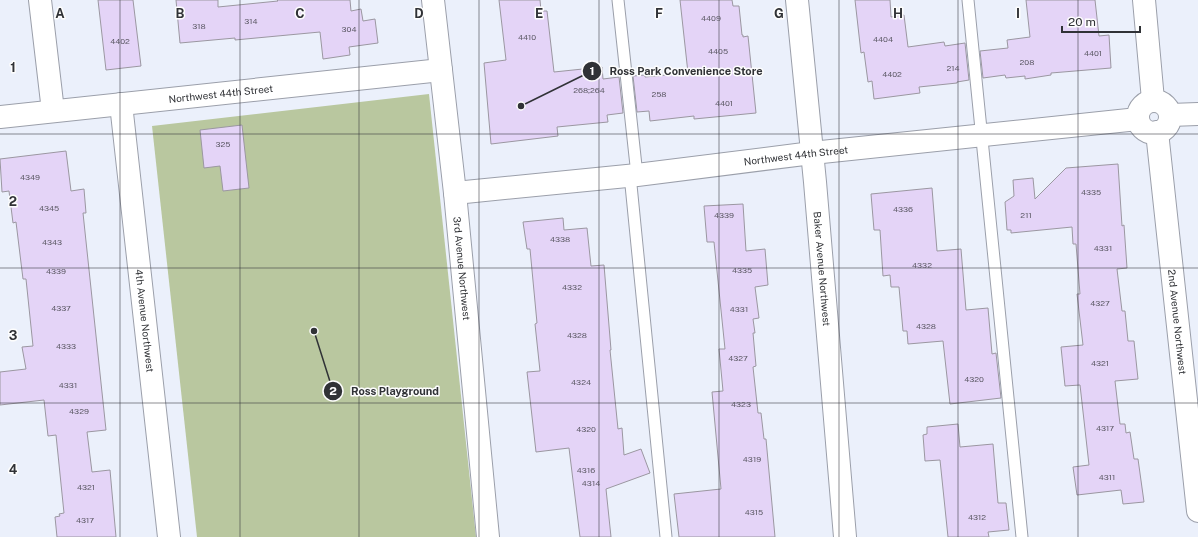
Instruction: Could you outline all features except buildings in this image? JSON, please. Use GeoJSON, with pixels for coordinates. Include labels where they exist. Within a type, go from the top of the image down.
{"type":"FeatureCollection","features":[{"type":"Feature","properties":{"kind":"street"},"geometry":{"type":"LineString","coordinates":[[40,0],[53,111]]}},
{"type":"Feature","properties":{"kind":"street","name":"3rd Avenue Northwest"},"geometry":{"type":"LineString","coordinates":[[433,0],[455,194],[488,537]]}},
{"type":"Feature","properties":{"kind":"street","name":"Baker Avenue Northwest"},"geometry":{"type":"LineString","coordinates":[[796,0],[812,153],[845,537]]}},
{"type":"Feature","properties":{"kind":"street"},"geometry":{"type":"LineString","coordinates":[[1144,0],[1153,100]]}},
{"type":"Feature","properties":{"kind":"street","name":"Northwest 44th Street"},"geometry":{"type":"LineString","coordinates":[[0,117],[441,70]]}},
{"type":"Feature","properties":{"kind":"street"},"geometry":{"type":"LineString","coordinates":[[1153,100],[1166,105],[1169,109],[1170,115],[1168,126],[1157,132],[1149,132],[1145,130],[1141,126],[1138,119],[1138,112],[1141,107],[1145,103],[1153,100]]}},
{"type":"Feature","properties":{"kind":"street","name":"4th Avenue Northwest"},"geometry":{"type":"LineString","coordinates":[[121,104],[169,537]]}},
{"type":"Feature","properties":{"kind":"street"},"geometry":{"type":"LineString","coordinates":[[1170,115],[1198,114]]}},
{"type":"Feature","properties":{"kind":"street","name":"Northwest 44th Street"},"geometry":{"type":"LineString","coordinates":[[455,194],[633,175],[812,153],[1138,119]]}},
{"type":"Feature","properties":{"kind":"street","name":"2nd Avenue Northwest"},"geometry":{"type":"LineString","coordinates":[[1157,132],[1198,511]]}},
{"type":"Feature","properties":{"kind":"lane"},"geometry":{"type":"LineString","coordinates":[[618,0],[666,537]]}},
{"type":"Feature","properties":{"kind":"lane"},"geometry":{"type":"LineString","coordinates":[[968,0],[1022,537]]}},
{"type":"Feature","properties":{"kind":"green space"},"geometry":{"type":"Polygon","coordinates":[[[429,94],[476,537],[197,537],[152,126],[429,94]]]}},
{"type":"Feature","properties":{"kind":"place","name":"Ross Park Convenience Store"},"geometry":{"type":"Point","coordinates":[521,106]}},
{"type":"Feature","properties":{"kind":"place","name":"Ross Playground"},"geometry":{"type":"Point","coordinates":[314,331]}}]}
